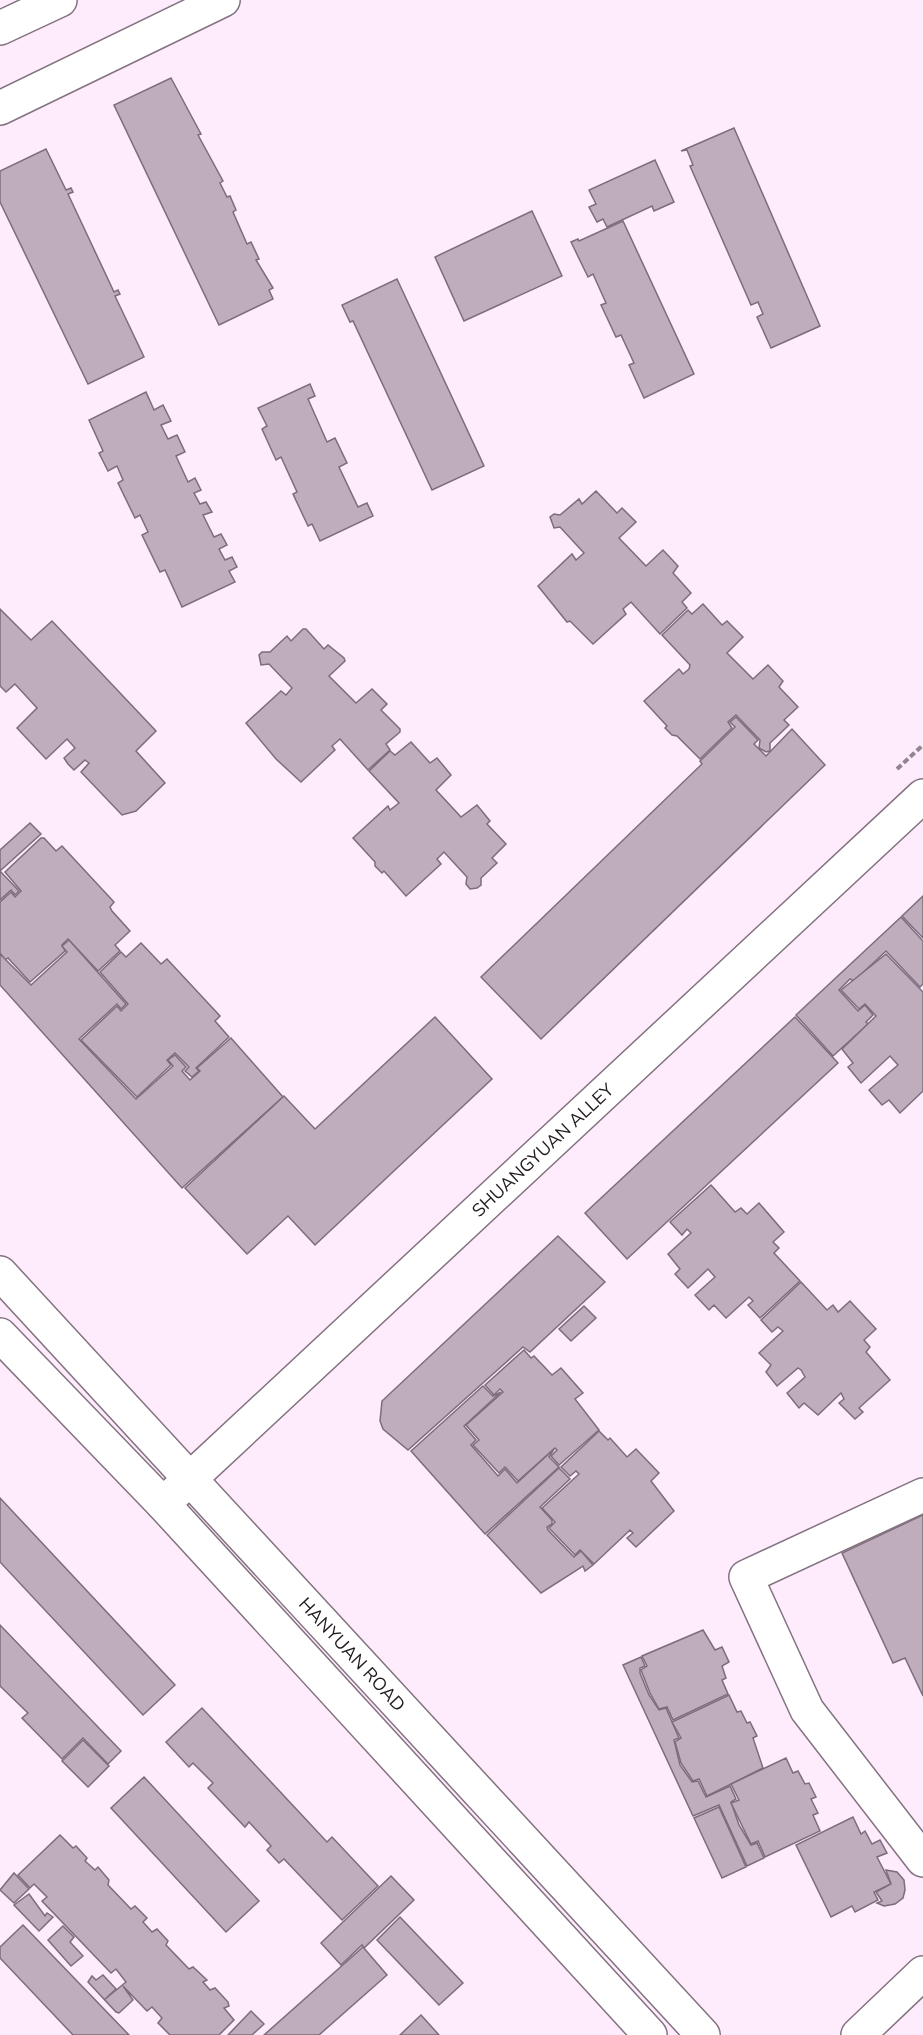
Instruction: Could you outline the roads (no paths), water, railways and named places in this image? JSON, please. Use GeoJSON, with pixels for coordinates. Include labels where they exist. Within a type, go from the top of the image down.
{"type":"FeatureCollection","features":[{"type":"Feature","properties":{"kind":"main road"},"geometry":{"type":"LineString","coordinates":[[0,28],[60,0]]}},
{"type":"Feature","properties":{"kind":"main road"},"geometry":{"type":"LineString","coordinates":[[0,108],[223,0]]}},
{"type":"Feature","properties":{"kind":"main road","name":"SHUANGYUAN ALLEY"},"geometry":{"type":"LineString","coordinates":[[164,1504],[923,796]]}},
{"type":"Feature","properties":{"kind":"main road","name":"HANYUAN ROAD"},"geometry":{"type":"LineString","coordinates":[[0,1273],[703,2035]]}},
{"type":"Feature","properties":{"kind":"main road","name":"HANYUAN ROAD"},"geometry":{"type":"LineString","coordinates":[[0,1335],[164,1504],[650,2035]]}},
{"type":"Feature","properties":{"kind":"main road"},"geometry":{"type":"LineString","coordinates":[[923,1495],[746,1578],[807,1710],[923,1860]]}},
{"type":"Feature","properties":{"kind":"main road"},"geometry":{"type":"LineString","coordinates":[[858,2035],[923,1973]]}}]}
